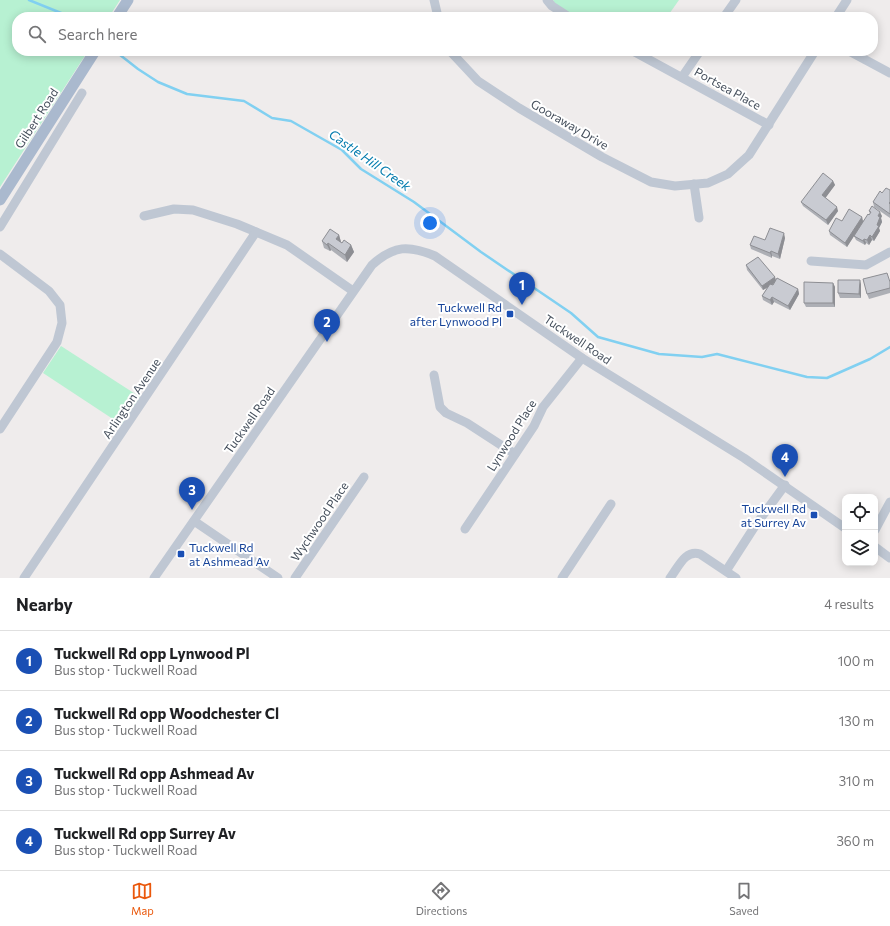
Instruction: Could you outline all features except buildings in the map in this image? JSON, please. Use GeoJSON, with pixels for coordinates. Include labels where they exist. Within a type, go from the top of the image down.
{"type":"FeatureCollection","features":[{"type":"Feature","properties":{"kind":"main road"},"geometry":{"type":"LineString","coordinates":[[120,12],[128,0]]}},
{"type":"Feature","properties":{"kind":"main road","name":"Gilbert Road"},"geometry":{"type":"LineString","coordinates":[[0,200],[92,56]]}},
{"type":"Feature","properties":{"kind":"street"},"geometry":{"type":"LineString","coordinates":[[434,0],[437,12]]}},
{"type":"Feature","properties":{"kind":"street"},"geometry":{"type":"LineString","coordinates":[[547,0],[552,6],[561,12]]}},
{"type":"Feature","properties":{"kind":"street"},"geometry":{"type":"LineString","coordinates":[[728,12],[736,0]]}},
{"type":"Feature","properties":{"kind":"street"},"geometry":{"type":"LineString","coordinates":[[839,12],[847,0]]}},
{"type":"Feature","properties":{"kind":"street","name":"Gooraway Drive"},"geometry":{"type":"LineString","coordinates":[[455,56],[478,80],[519,108],[602,157],[651,182],[675,186],[708,183],[728,174],[749,155],[812,56]]}},
{"type":"Feature","properties":{"kind":"street","name":"Portsea Place"},"geometry":{"type":"LineString","coordinates":[[643,56],[682,76],[769,125]]}},
{"type":"Feature","properties":{"kind":"street"},"geometry":{"type":"LineString","coordinates":[[682,76],[696,56]]}},
{"type":"Feature","properties":{"kind":"street"},"geometry":{"type":"LineString","coordinates":[[858,56],[890,73]]}},
{"type":"Feature","properties":{"kind":"street","name":"Gilbert Road"},"geometry":{"type":"LineString","coordinates":[[0,227],[82,93]]}},
{"type":"Feature","properties":{"kind":"street"},"geometry":{"type":"LineString","coordinates":[[694,184],[699,218]]}},
{"type":"Feature","properties":{"kind":"street"},"geometry":{"type":"LineString","coordinates":[[144,216],[174,209],[194,210],[256,232],[287,246],[353,291]]}},
{"type":"Feature","properties":{"kind":"street","name":"Arlington Avenue"},"geometry":{"type":"LineString","coordinates":[[24,578],[256,232]]}},
{"type":"Feature","properties":{"kind":"street","name":"Tuckwell Road"},"geometry":{"type":"LineString","coordinates":[[154,578],[372,265],[383,256],[394,250],[406,248],[421,250],[435,256],[582,358],[744,458],[842,526]]}},
{"type":"Feature","properties":{"kind":"street"},"geometry":{"type":"LineString","coordinates":[[811,261],[866,265],[890,252]]}},
{"type":"Feature","properties":{"kind":"street"},"geometry":{"type":"LineString","coordinates":[[0,254],[48,291],[60,305],[62,323],[57,342],[0,429]]}},
{"type":"Feature","properties":{"kind":"street","name":"Lynwood Place"},"geometry":{"type":"LineString","coordinates":[[465,529],[534,426],[543,407],[582,358]]}},
{"type":"Feature","properties":{"kind":"street"},"geometry":{"type":"LineString","coordinates":[[434,375],[440,407],[446,413],[467,423],[514,454]]}},
{"type":"Feature","properties":{"kind":"street","name":"Wychwood Place"},"geometry":{"type":"LineString","coordinates":[[295,578],[364,477]]}},
{"type":"Feature","properties":{"kind":"street"},"geometry":{"type":"LineString","coordinates":[[726,572],[755,526],[785,486]]}},
{"type":"Feature","properties":{"kind":"street"},"geometry":{"type":"LineString","coordinates":[[878,524],[890,502]]}},
{"type":"Feature","properties":{"kind":"street"},"geometry":{"type":"LineString","coordinates":[[562,578],[611,504]]}},
{"type":"Feature","properties":{"kind":"street"},"geometry":{"type":"LineString","coordinates":[[194,521],[278,578]]}},
{"type":"Feature","properties":{"kind":"street"},"geometry":{"type":"LineString","coordinates":[[878,549],[890,558]]}},
{"type":"Feature","properties":{"kind":"street"},"geometry":{"type":"LineString","coordinates":[[670,578],[687,555],[694,553],[700,554],[736,578]]}},
{"type":"Feature","properties":{"kind":"green space"},"geometry":{"type":"Polygon","coordinates":[[[0,0],[120,0],[112,12],[12,12],[12,56],[85,56],[0,187],[0,0]]]}},
{"type":"Feature","properties":{"kind":"green space"},"geometry":{"type":"Polygon","coordinates":[[[553,0],[679,0],[671,12],[568,12],[556,5],[553,0]]]}},
{"type":"Feature","properties":{"kind":"green space"},"geometry":{"type":"Polygon","coordinates":[[[61,346],[140,397],[122,425],[43,373],[61,346]]]}},
{"type":"Feature","properties":{"kind":"waterway","name":"Castle Hill Creek"},"geometry":{"type":"LineString","coordinates":[[29,0],[59,12]]}},
{"type":"Feature","properties":{"kind":"waterway","name":"Castle Hill Creek"},"geometry":{"type":"LineString","coordinates":[[121,56],[158,82],[187,94],[244,101],[272,118],[291,121],[342,150],[361,169],[414,202],[481,252],[571,313],[598,337],[659,354],[702,357],[717,354],[807,377],[827,378],[870,359],[890,347]]}},
{"type":"Feature","properties":{"kind":"place","name":"Tuckwell Rd opp Lynwood Pl"},"geometry":{"type":"Point","coordinates":[522,305]}},
{"type":"Feature","properties":{"kind":"place","name":"Tuckwell Rd after Lynwood Pl"},"geometry":{"type":"Point","coordinates":[510,314]}},
{"type":"Feature","properties":{"kind":"place","name":"Tuckwell Rd opp Woodchester Cl"},"geometry":{"type":"Point","coordinates":[327,342]}},
{"type":"Feature","properties":{"kind":"place","name":"Tuckwell Rd opp Surrey Av"},"geometry":{"type":"Point","coordinates":[785,477]}},
{"type":"Feature","properties":{"kind":"place","name":"Tuckwell Rd opp Ashmead Av"},"geometry":{"type":"Point","coordinates":[192,510]}},
{"type":"Feature","properties":{"kind":"place","name":"Tuckwell Rd at Surrey Av"},"geometry":{"type":"Point","coordinates":[814,515]}},
{"type":"Feature","properties":{"kind":"place","name":"Tuckwell Rd at Ashmead Av"},"geometry":{"type":"Point","coordinates":[181,554]}}]}
